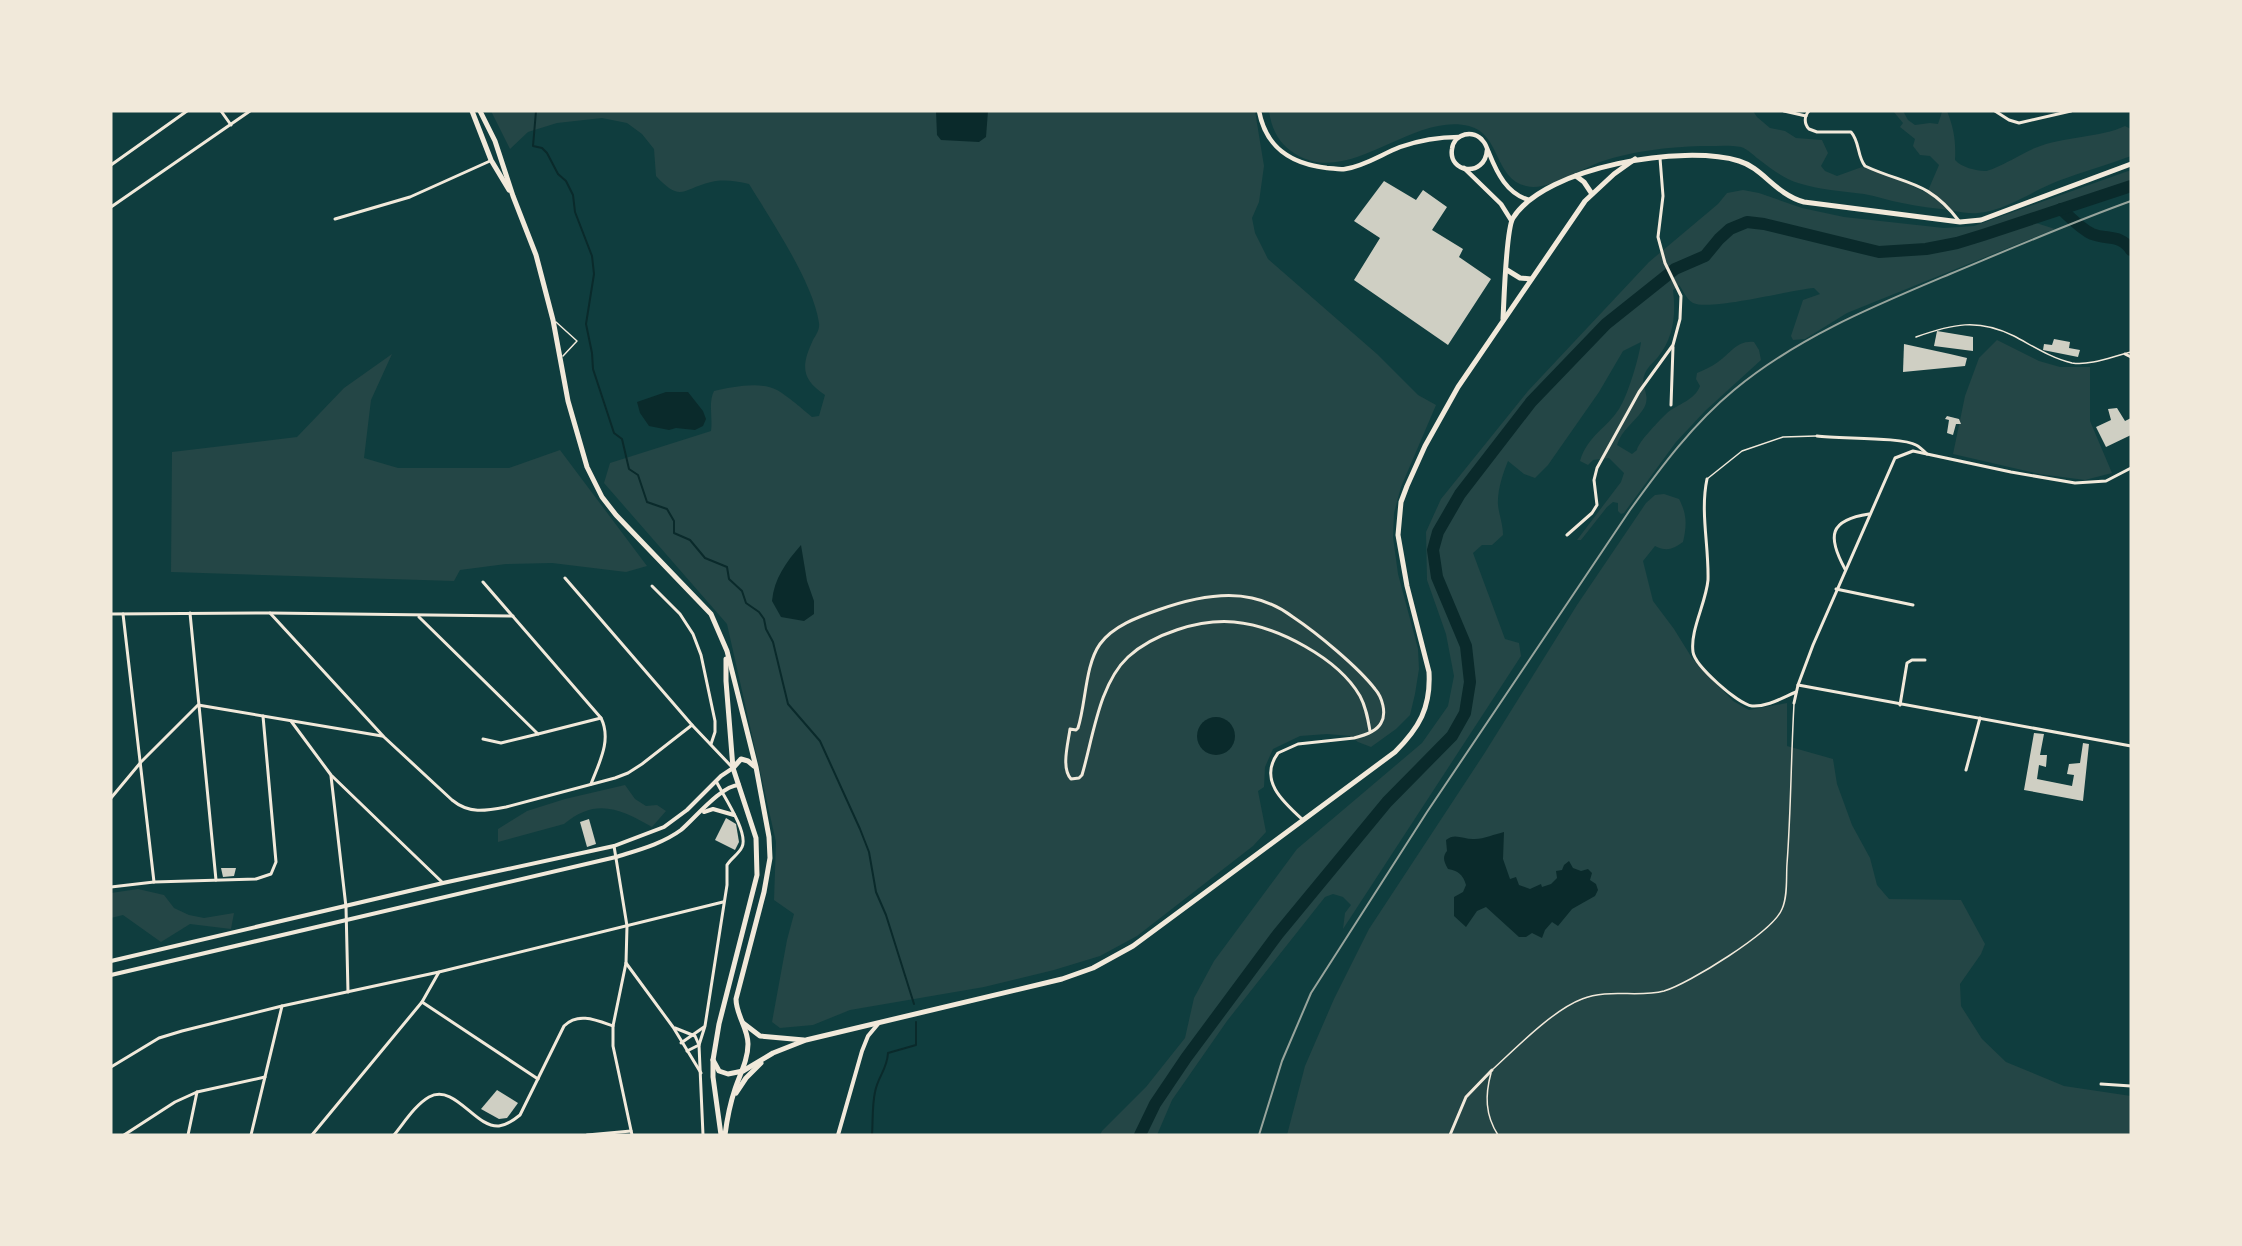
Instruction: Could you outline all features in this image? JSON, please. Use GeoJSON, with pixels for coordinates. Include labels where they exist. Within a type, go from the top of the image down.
{"type":"FeatureCollection","features":[{"type":"Feature","properties":{"kind":"main road"},"geometry":{"type":"LineString","coordinates":[[472,111],[491,160],[513,196]]}},
{"type":"Feature","properties":{"kind":"main road"},"geometry":{"type":"LineString","coordinates":[[480,111],[495,141],[513,196],[531,240],[553,320],[575,428],[592,480],[616,515],[711,614],[727,651],[756,767],[769,837],[770,858],[764,892],[736,999],[736,1010],[748,1037],[747,1057],[731,1102],[723,1135]]}},
{"type":"Feature","properties":{"kind":"main road"},"geometry":{"type":"LineString","coordinates":[[1259,111],[1269,140],[1283,153],[1308,165],[1344,170],[1399,147],[1429,138],[1471,133],[1477,135],[1485,144],[1505,185],[1514,193],[1529,200]]}},
{"type":"Feature","properties":{"kind":"main road"},"geometry":{"type":"LineString","coordinates":[[1459,136],[1451,152],[1455,162],[1501,204],[1511,220]]}},
{"type":"Feature","properties":{"kind":"main road"},"geometry":{"type":"LineString","coordinates":[[1464,168],[1470,169],[1480,165],[1487,155],[1487,150]]}},
{"type":"Feature","properties":{"kind":"main road"},"geometry":{"type":"LineString","coordinates":[[1503,320],[1511,220],[1529,200],[1576,176],[1635,159],[1713,155],[1742,162],[1789,198],[1818,205],[1960,222],[1981,220],[2131,164]]}},
{"type":"Feature","properties":{"kind":"main road"},"geometry":{"type":"LineString","coordinates":[[713,1060],[715,1066],[723,1072],[732,1074],[743,1071],[773,1053],[806,1040],[1062,979],[1112,959],[1395,753],[1418,728],[1430,686],[1429,672],[1407,586],[1398,535],[1401,502],[1425,446],[1441,417],[1458,387],[1503,320],[1585,201],[1635,159]]}},
{"type":"Feature","properties":{"kind":"main road"},"geometry":{"type":"LineString","coordinates":[[1576,176],[1584,182],[1592,194]]}},
{"type":"Feature","properties":{"kind":"main road"},"geometry":{"type":"LineString","coordinates":[[1507,270],[1520,278],[1531,279]]}},
{"type":"Feature","properties":{"kind":"main road"},"geometry":{"type":"LineString","coordinates":[[723,1135],[713,1077],[713,1060],[728,984],[757,875],[756,838],[733,768],[726,681],[727,651]]}},
{"type":"Feature","properties":{"kind":"main road"},"geometry":{"type":"LineString","coordinates":[[733,768],[739,760],[745,759],[756,767]]}},
{"type":"Feature","properties":{"kind":"main road"},"geometry":{"type":"LineString","coordinates":[[741,1021],[760,1036],[806,1040]]}},
{"type":"Feature","properties":{"kind":"main road"},"geometry":{"type":"LineString","coordinates":[[731,1102],[752,1071],[773,1053]]}},
{"type":"Feature","properties":{"kind":"street"},"geometry":{"type":"LineString","coordinates":[[111,165],[187,111]]}},
{"type":"Feature","properties":{"kind":"street"},"geometry":{"type":"LineString","coordinates":[[221,111],[231,124]]}},
{"type":"Feature","properties":{"kind":"street"},"geometry":{"type":"LineString","coordinates":[[111,207],[250,111]]}},
{"type":"Feature","properties":{"kind":"street"},"geometry":{"type":"LineString","coordinates":[[1784,111],[1806,117]]}},
{"type":"Feature","properties":{"kind":"street"},"geometry":{"type":"LineString","coordinates":[[1809,111],[1806,117],[1807,127],[1813,131],[1851,132],[1855,136],[1860,157],[1865,166],[1902,178],[1932,193],[1960,222]]}},
{"type":"Feature","properties":{"kind":"street"},"geometry":{"type":"LineString","coordinates":[[1995,111],[2008,120],[2019,123],[2071,111]]}},
{"type":"Feature","properties":{"kind":"street"},"geometry":{"type":"LineString","coordinates":[[1660,157],[1663,196],[1658,237],[1665,263],[1674,280],[1681,302],[1680,319],[1673,345],[1671,405]]}},
{"type":"Feature","properties":{"kind":"street"},"geometry":{"type":"LineString","coordinates":[[335,219],[410,197],[491,160]]}},
{"type":"Feature","properties":{"kind":"street"},"geometry":{"type":"LineString","coordinates":[[1568,535],[1595,508],[1598,500],[1595,474],[1601,459],[1642,386],[1673,345]]}},
{"type":"Feature","properties":{"kind":"street"},"geometry":{"type":"LineString","coordinates":[[2125,354],[2131,354]]}},
{"type":"Feature","properties":{"kind":"street"},"geometry":{"type":"LineString","coordinates":[[1817,436],[1903,441],[1916,444],[1928,456]]}},
{"type":"Feature","properties":{"kind":"street"},"geometry":{"type":"LineString","coordinates":[[1794,704],[1798,686],[1836,589],[1895,458],[1913,451],[1928,456],[2075,483],[2106,481],[2131,468]]}},
{"type":"Feature","properties":{"kind":"street"},"geometry":{"type":"LineString","coordinates":[[1707,479],[1704,503],[1707,582],[1695,635],[1693,652],[1695,658],[1716,681],[1749,706],[1761,706],[1796,692]]}},
{"type":"Feature","properties":{"kind":"street"},"geometry":{"type":"LineString","coordinates":[[1845,569],[1835,548],[1834,531],[1847,518],[1869,514]]}},
{"type":"Feature","properties":{"kind":"street"},"geometry":{"type":"LineString","coordinates":[[111,961],[443,883],[614,846],[664,827],[687,810],[716,781],[733,768],[692,725],[565,578]]}},
{"type":"Feature","properties":{"kind":"street"},"geometry":{"type":"LineString","coordinates":[[483,582],[601,718],[605,726],[606,738],[591,784]]}},
{"type":"Feature","properties":{"kind":"street"},"geometry":{"type":"LineString","coordinates":[[652,586],[684,619],[698,645],[715,721],[715,732],[711,744]]}},
{"type":"Feature","properties":{"kind":"street"},"geometry":{"type":"LineString","coordinates":[[1836,589],[1913,605]]}},
{"type":"Feature","properties":{"kind":"street"},"geometry":{"type":"LineString","coordinates":[[1303,821],[1283,800],[1272,782],[1270,770],[1274,758],[1284,749],[1292,746],[1345,740],[1370,731],[1381,723],[1383,715],[1381,698],[1376,689],[1338,654],[1292,616],[1265,602],[1249,597],[1200,599],[1175,604],[1137,618],[1114,631],[1100,644],[1093,658],[1078,728],[1070,729],[1066,772],[1071,779],[1075,780],[1082,775],[1107,685],[1118,668],[1128,657],[1152,641],[1199,625],[1242,623],[1284,636],[1318,655],[1347,679],[1360,696],[1367,713],[1370,731]]}},
{"type":"Feature","properties":{"kind":"street"},"geometry":{"type":"LineString","coordinates":[[270,613],[384,737],[452,800],[470,810],[506,807],[628,772],[642,764],[692,725]]}},
{"type":"Feature","properties":{"kind":"street"},"geometry":{"type":"LineString","coordinates":[[111,614],[513,616]]}},
{"type":"Feature","properties":{"kind":"street"},"geometry":{"type":"LineString","coordinates":[[123,614],[154,882]]}},
{"type":"Feature","properties":{"kind":"street"},"geometry":{"type":"LineString","coordinates":[[190,614],[216,880]]}},
{"type":"Feature","properties":{"kind":"street"},"geometry":{"type":"LineString","coordinates":[[418,616],[538,734]]}},
{"type":"Feature","properties":{"kind":"street"},"geometry":{"type":"LineString","coordinates":[[1900,705],[1907,663],[1912,660],[1925,660]]}},
{"type":"Feature","properties":{"kind":"street"},"geometry":{"type":"LineString","coordinates":[[1798,686],[2131,746]]}},
{"type":"Feature","properties":{"kind":"street"},"geometry":{"type":"LineString","coordinates":[[198,705],[384,737]]}},
{"type":"Feature","properties":{"kind":"street"},"geometry":{"type":"LineString","coordinates":[[111,798],[141,762],[198,705]]}},
{"type":"Feature","properties":{"kind":"street"},"geometry":{"type":"LineString","coordinates":[[111,887],[154,882],[256,879],[271,874],[276,862],[263,716]]}},
{"type":"Feature","properties":{"kind":"street"},"geometry":{"type":"LineString","coordinates":[[483,739],[501,743],[508,742],[601,718]]}},
{"type":"Feature","properties":{"kind":"street"},"geometry":{"type":"LineString","coordinates":[[1966,770],[1980,718]]}},
{"type":"Feature","properties":{"kind":"street"},"geometry":{"type":"LineString","coordinates":[[291,721],[331,775],[443,883]]}},
{"type":"Feature","properties":{"kind":"street"},"geometry":{"type":"LineString","coordinates":[[331,775],[346,907],[348,992]]}},
{"type":"Feature","properties":{"kind":"street"},"geometry":{"type":"LineString","coordinates":[[699,1046],[705,1026],[727,885],[727,865],[743,845],[742,830],[716,781]]}},
{"type":"Feature","properties":{"kind":"street"},"geometry":{"type":"LineString","coordinates":[[111,975],[616,857],[667,838],[679,831],[727,788],[739,785]]}},
{"type":"Feature","properties":{"kind":"street"},"geometry":{"type":"LineString","coordinates":[[700,813],[713,809],[734,815]]}},
{"type":"Feature","properties":{"kind":"street"},"geometry":{"type":"LineString","coordinates":[[587,1135],[632,1133],[616,1070],[613,1026],[626,963],[627,926],[614,846]]}},
{"type":"Feature","properties":{"kind":"street"},"geometry":{"type":"LineString","coordinates":[[111,1067],[159,1038],[282,1006],[439,972],[723,902]]}},
{"type":"Feature","properties":{"kind":"street"},"geometry":{"type":"LineString","coordinates":[[626,963],[673,1028],[701,1073]]}},
{"type":"Feature","properties":{"kind":"street"},"geometry":{"type":"LineString","coordinates":[[312,1135],[422,1002],[439,972]]}},
{"type":"Feature","properties":{"kind":"street"},"geometry":{"type":"LineString","coordinates":[[422,1002],[538,1079]]}},
{"type":"Feature","properties":{"kind":"street"},"geometry":{"type":"LineString","coordinates":[[251,1135],[282,1006]]}},
{"type":"Feature","properties":{"kind":"street"},"geometry":{"type":"LineString","coordinates":[[394,1135],[428,1098],[442,1095],[450,1097],[488,1124],[502,1126],[520,1115],[564,1026],[570,1020],[582,1017],[613,1026]]}},
{"type":"Feature","properties":{"kind":"street"},"geometry":{"type":"LineString","coordinates":[[838,1135],[868,1036],[881,1022]]}},
{"type":"Feature","properties":{"kind":"street"},"geometry":{"type":"LineString","coordinates":[[681,1043],[705,1026]]}},
{"type":"Feature","properties":{"kind":"street"},"geometry":{"type":"LineString","coordinates":[[673,1028],[697,1038],[701,1073],[703,1135]]}},
{"type":"Feature","properties":{"kind":"street"},"geometry":{"type":"LineString","coordinates":[[687,1051],[699,1046]]}},
{"type":"Feature","properties":{"kind":"street"},"geometry":{"type":"LineString","coordinates":[[1450,1135],[1466,1097],[1492,1070]]}},
{"type":"Feature","properties":{"kind":"street"},"geometry":{"type":"LineString","coordinates":[[124,1135],[175,1102],[197,1092],[265,1077]]}},
{"type":"Feature","properties":{"kind":"street"},"geometry":{"type":"LineString","coordinates":[[2102,1084],[2131,1086]]}},
{"type":"Feature","properties":{"kind":"street"},"geometry":{"type":"LineString","coordinates":[[188,1135],[197,1092]]}},
{"type":"Feature","properties":{"kind":"lane"},"geometry":{"type":"LineString","coordinates":[[553,320],[577,341],[560,359]]}},
{"type":"Feature","properties":{"kind":"lane"},"geometry":{"type":"LineString","coordinates":[[1916,337],[1950,326],[1977,324],[1996,329],[2042,352],[2074,363],[2090,363],[2125,354]]}},
{"type":"Feature","properties":{"kind":"lane"},"geometry":{"type":"LineString","coordinates":[[1707,479],[1742,451],[1783,437],[1817,436]]}},
{"type":"Feature","properties":{"kind":"lane"},"geometry":{"type":"LineString","coordinates":[[1498,1135],[1490,1119],[1486,1095],[1492,1070],[1548,1021],[1579,1000],[1608,993],[1650,993],[1672,988],[1758,936],[1778,916],[1784,903],[1794,704]]}},
{"type":"Feature","properties":{"kind":"shaded area"},"geometry":{"type":"Polygon","coordinates":[[[491,111],[1255,111],[1264,166],[1259,202],[1252,218],[1255,233],[1268,259],[1377,354],[1418,395],[1436,405],[1401,487],[1394,513],[1393,537],[1398,574],[1418,649],[1419,669],[1410,715],[1396,729],[1371,747],[1350,736],[1327,734],[1300,736],[1273,749],[1265,767],[1264,787],[1258,791],[1266,832],[1253,846],[1137,936],[1100,956],[984,987],[850,1010],[813,1025],[780,1028],[772,1022],[794,914],[774,900],[776,842],[727,624],[604,483],[610,463],[711,431],[711,400],[714,391],[746,386],[770,387],[786,396],[812,417],[819,416],[825,395],[807,377],[805,365],[806,357],[819,327],[815,307],[800,270],[749,184],[734,181],[711,182],[677,192],[656,176],[654,149],[642,134],[627,123],[602,118],[557,123],[528,132],[510,149],[491,111]]]}},
{"type":"Feature","properties":{"kind":"shaded area"},"geometry":{"type":"Polygon","coordinates":[[[936,111],[988,111],[986,137],[979,142],[941,140],[937,135],[936,111]]]}},
{"type":"Feature","properties":{"kind":"shaded area"},"geometry":{"type":"Polygon","coordinates":[[[1269,111],[1753,111],[1770,128],[1785,131],[1796,138],[1822,140],[1828,153],[1821,166],[1825,171],[1837,176],[1862,167],[1896,178],[1927,193],[1939,165],[1930,156],[1920,155],[1913,146],[1915,139],[1900,127],[1903,123],[1893,111],[1903,111],[1908,120],[1915,125],[1938,124],[1942,112],[1947,111],[1954,135],[1955,160],[1965,167],[1977,170],[1989,170],[2046,144],[2104,133],[2125,126],[2131,129],[2131,156],[2058,181],[1999,208],[1972,213],[1915,206],[1869,195],[1806,185],[1783,176],[1744,148],[1733,146],[1682,147],[1627,154],[1594,164],[1555,183],[1535,187],[1516,182],[1508,175],[1487,138],[1469,126],[1446,125],[1424,130],[1356,157],[1334,162],[1312,161],[1291,151],[1282,143],[1273,128],[1269,111]]]}},
{"type":"Feature","properties":{"kind":"shaded area"},"geometry":{"type":"Polygon","coordinates":[[[2131,170],[2131,183],[2032,217],[2033,222],[2055,229],[1847,313],[1805,339],[1793,340],[1791,336],[1803,300],[1820,294],[1814,288],[1702,305],[1693,303],[1679,285],[1673,290],[1673,325],[1668,341],[1644,376],[1645,406],[1617,445],[1632,454],[1637,450],[1645,437],[1667,413],[1698,391],[1700,386],[1696,379],[1697,373],[1715,364],[1739,345],[1754,342],[1761,360],[1705,411],[1676,442],[1624,513],[1621,514],[1618,511],[1618,503],[1613,502],[1581,540],[1577,540],[1621,482],[1624,473],[1609,458],[1593,460],[1588,465],[1580,461],[1592,438],[1619,409],[1633,376],[1641,342],[1623,351],[1599,392],[1548,465],[1535,478],[1524,474],[1508,461],[1498,500],[1503,535],[1492,545],[1482,545],[1473,553],[1505,639],[1519,643],[1521,656],[1343,929],[1345,913],[1351,905],[1343,897],[1333,894],[1325,897],[1227,1021],[1172,1100],[1157,1135],[1100,1135],[1146,1087],[1185,1038],[1194,998],[1214,961],[1297,849],[1422,743],[1448,706],[1454,676],[1446,634],[1427,580],[1426,532],[1441,499],[1528,391],[1649,262],[1718,204],[1727,193],[1743,190],[1802,208],[1844,217],[1944,228],[1974,226],[2131,170]]]}},
{"type":"Feature","properties":{"kind":"shaded area"},"geometry":{"type":"Polygon","coordinates":[[[1997,340],[2039,361],[2060,367],[2090,367],[2090,421],[2112,473],[2085,480],[2039,474],[1953,454],[1965,396],[1979,358],[1997,340]]]}},
{"type":"Feature","properties":{"kind":"shaded area"},"geometry":{"type":"Polygon","coordinates":[[[392,354],[371,400],[364,458],[398,468],[509,468],[560,450],[647,566],[626,572],[552,563],[506,564],[460,570],[454,581],[171,572],[172,452],[297,437],[344,388],[392,354]]]}},
{"type":"Feature","properties":{"kind":"shaded area"},"geometry":{"type":"Polygon","coordinates":[[[666,392],[688,392],[703,411],[706,419],[703,426],[695,430],[676,428],[669,430],[649,426],[640,413],[637,402],[666,392]]]}},
{"type":"Feature","properties":{"kind":"shaded area"},"geometry":{"type":"Polygon","coordinates":[[[1664,494],[1679,499],[1682,504],[1685,520],[1683,542],[1670,549],[1655,546],[1643,561],[1653,601],[1692,658],[1733,701],[1749,710],[1787,703],[1787,746],[1833,759],[1837,784],[1852,825],[1870,858],[1877,885],[1889,899],[1961,900],[1985,944],[1981,954],[1960,984],[1961,1006],[1982,1039],[2006,1062],[2064,1086],[2131,1096],[2131,1135],[1287,1135],[1305,1066],[1334,999],[1369,929],[1484,754],[1577,605],[1646,503],[1655,495],[1664,494]]]}},
{"type":"Feature","properties":{"kind":"shaded area"},"geometry":{"type":"Polygon","coordinates":[[[801,545],[807,581],[814,601],[814,614],[804,621],[781,617],[772,601],[775,585],[782,571],[801,545]]]}},
{"type":"Feature","properties":{"kind":"shaded area"},"geometry":{"type":"Polygon","coordinates":[[[1216,717],[1230,722],[1235,736],[1230,750],[1216,755],[1202,750],[1197,736],[1202,722],[1216,717]]]}},
{"type":"Feature","properties":{"kind":"shaded area"},"geometry":{"type":"Polygon","coordinates":[[[625,785],[635,799],[646,806],[657,805],[666,811],[652,827],[619,811],[598,808],[576,816],[564,824],[498,842],[498,829],[527,811],[565,799],[625,785]]]}},
{"type":"Feature","properties":{"kind":"shaded area"},"geometry":{"type":"Polygon","coordinates":[[[1504,832],[1503,859],[1510,879],[1516,877],[1519,885],[1530,889],[1541,884],[1542,887],[1551,884],[1557,878],[1556,871],[1562,870],[1569,861],[1573,868],[1581,871],[1588,869],[1592,873],[1590,880],[1596,884],[1598,890],[1595,896],[1572,909],[1558,926],[1552,922],[1542,938],[1532,933],[1526,937],[1519,937],[1486,907],[1477,911],[1466,927],[1454,916],[1454,897],[1463,892],[1466,885],[1462,876],[1448,869],[1445,864],[1446,840],[1456,836],[1478,839],[1504,832]]]}},
{"type":"Feature","properties":{"kind":"shaded area"},"geometry":{"type":"Polygon","coordinates":[[[138,889],[164,895],[174,908],[189,915],[204,918],[234,913],[231,929],[190,924],[161,942],[123,915],[111,918],[111,893],[138,889]]]}},
{"type":"Feature","properties":{"kind":"building"},"geometry":{"type":"Polygon","coordinates":[[[1384,181],[1416,200],[1423,190],[1447,207],[1432,230],[1463,249],[1459,257],[1491,279],[1448,345],[1354,280],[1380,238],[1354,221],[1384,181]]]}},
{"type":"Feature","properties":{"kind":"building"},"geometry":{"type":"Polygon","coordinates":[[[1937,331],[1973,337],[1973,351],[1934,346],[1937,331]]]}},
{"type":"Feature","properties":{"kind":"building"},"geometry":{"type":"Polygon","coordinates":[[[2054,339],[2070,342],[2069,348],[2080,350],[2078,357],[2043,350],[2044,344],[2052,345],[2054,339]]]}},
{"type":"Feature","properties":{"kind":"building"},"geometry":{"type":"Polygon","coordinates":[[[1904,344],[1967,358],[1965,366],[1903,372],[1904,344]]]}},
{"type":"Feature","properties":{"kind":"building"},"geometry":{"type":"Polygon","coordinates":[[[2117,408],[2125,421],[2131,418],[2131,435],[2106,447],[2096,427],[2111,420],[2108,409],[2117,408]]]}},
{"type":"Feature","properties":{"kind":"building"},"geometry":{"type":"Polygon","coordinates":[[[1947,416],[1959,419],[1961,424],[1956,424],[1953,435],[1947,433],[1949,420],[1945,419],[1947,416]]]}},
{"type":"Feature","properties":{"kind":"building"},"geometry":{"type":"Polygon","coordinates":[[[2034,733],[2044,734],[2040,755],[2047,755],[2046,767],[2039,765],[2037,779],[2072,786],[2074,775],[2067,774],[2069,764],[2080,763],[2083,743],[2089,744],[2083,801],[2024,790],[2034,733]]]}},
{"type":"Feature","properties":{"kind":"building"},"geometry":{"type":"Polygon","coordinates":[[[726,818],[736,824],[739,842],[735,850],[715,840],[726,818]]]}},
{"type":"Feature","properties":{"kind":"building"},"geometry":{"type":"Polygon","coordinates":[[[589,819],[596,844],[587,847],[580,822],[589,819]]]}},
{"type":"Feature","properties":{"kind":"building"},"geometry":{"type":"Polygon","coordinates":[[[221,868],[236,868],[234,876],[223,877],[221,868]]]}},
{"type":"Feature","properties":{"kind":"building"},"geometry":{"type":"Polygon","coordinates":[[[497,1090],[518,1103],[507,1118],[499,1119],[481,1109],[497,1090]]]}},
{"type":"Feature","properties":{"kind":"waterway"},"geometry":{"type":"LineString","coordinates":[[536,111],[533,146],[542,148],[547,153],[558,174],[566,181],[573,195],[575,212],[592,256],[594,274],[586,324],[593,369],[614,433],[622,439],[629,469],[638,475],[647,502],[667,509],[674,521],[674,533],[690,540],[705,558],[727,567],[729,579],[742,591],[746,603],[759,612],[764,619],[773,642],[788,704],[820,741],[869,852],[876,892],[886,915],[914,1004]]}},
{"type":"Feature","properties":{"kind":"waterway"},"geometry":{"type":"LineString","coordinates":[[1140,1135],[1155,1104],[1186,1058],[1278,934],[1387,802],[1452,736],[1465,713],[1470,682],[1466,646],[1437,577],[1433,550],[1438,532],[1460,494],[1531,402],[1606,324],[1675,269],[1705,256],[1730,229],[1747,222],[1764,224],[1879,252],[1926,249],[1957,243],[2131,186]]}},
{"type":"Feature","properties":{"kind":"waterway"},"geometry":{"type":"LineString","coordinates":[[2061,209],[2088,232],[2118,239],[2131,250]]}},
{"type":"Feature","properties":{"kind":"waterway"},"geometry":{"type":"LineString","coordinates":[[872,1135],[875,1092],[888,1053],[916,1045],[916,1022]]}},
{"type":"Feature","properties":{"kind":"railway"},"geometry":{"type":"LineString","coordinates":[[1259,1135],[1282,1061],[1311,993],[1427,812],[1630,510],[1666,462],[1705,417],[1759,371],[1810,338],[1893,298],[2131,201]]}}]}
